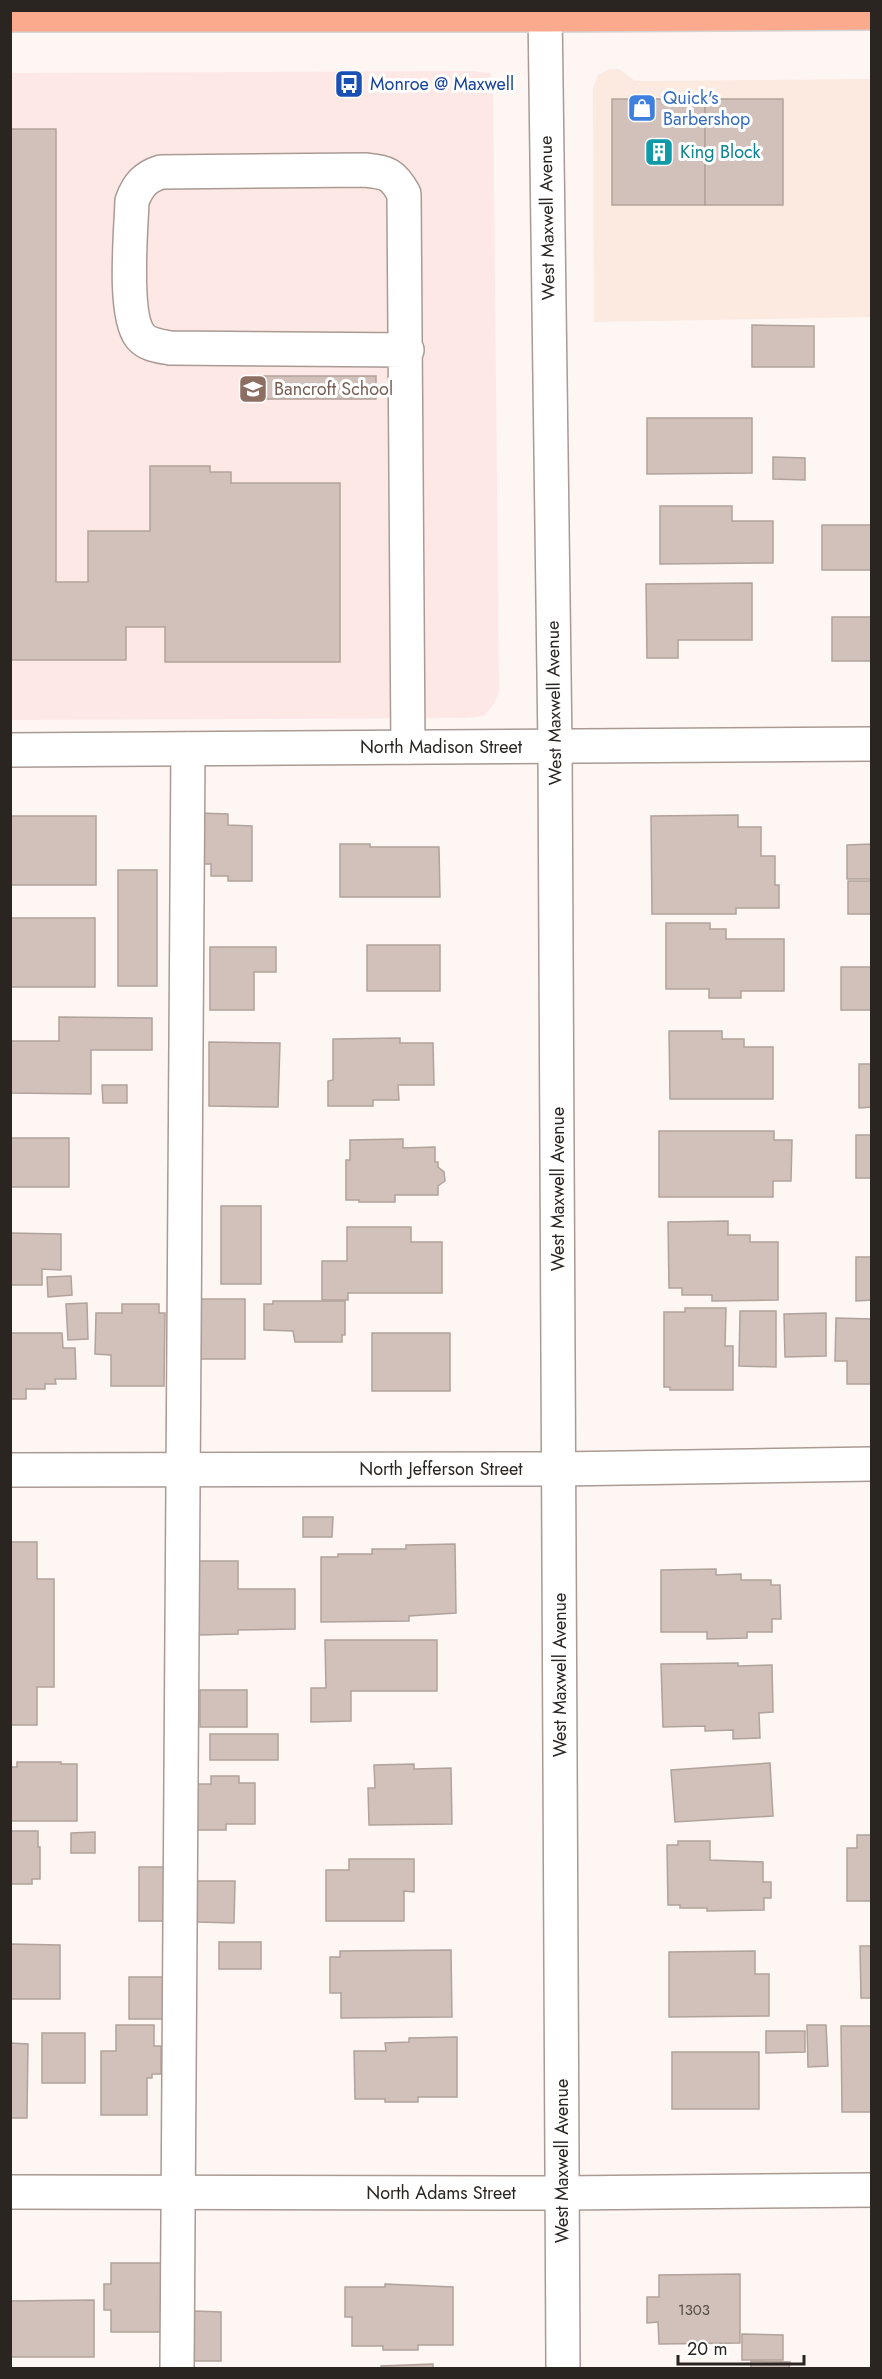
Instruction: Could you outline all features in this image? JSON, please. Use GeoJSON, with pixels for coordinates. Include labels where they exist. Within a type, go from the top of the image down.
{"type":"FeatureCollection","features":[{"type":"Feature","properties":{"kind":"main road"},"geometry":{"type":"LineString","coordinates":[[10,15],[872,13]]}},
{"type":"Feature","properties":{"kind":"street","name":"West Maxwell Avenue"},"geometry":{"type":"LineString","coordinates":[[545,13],[555,747],[563,2368]]}},
{"type":"Feature","properties":{"kind":"street"},"geometry":{"type":"LineString","coordinates":[[406,350],[170,348],[152,345],[141,338],[133,322],[130,304],[132,201],[137,189],[147,177],[162,172],[365,170],[383,172],[395,178],[404,194],[406,350],[408,747]]}},
{"type":"Feature","properties":{"kind":"street","name":"North Madison Street"},"geometry":{"type":"LineString","coordinates":[[10,750],[872,744]]}},
{"type":"Feature","properties":{"kind":"street"},"geometry":{"type":"LineString","coordinates":[[177,2368],[188,749]]}},
{"type":"Feature","properties":{"kind":"street","name":"North Jefferson Street"},"geometry":{"type":"LineString","coordinates":[[10,1470],[560,1469],[872,1464]]}},
{"type":"Feature","properties":{"kind":"street","name":"North Adams Street"},"geometry":{"type":"LineString","coordinates":[[10,2192],[563,2193],[872,2190]]}},
{"type":"Feature","properties":{"kind":"shaded area"},"geometry":{"type":"Polygon","coordinates":[[[609,69],[619,69],[635,81],[871,79],[871,317],[594,322],[593,88],[598,75],[609,69]]]}},
{"type":"Feature","properties":{"kind":"shaded area","name":"Bancroft School"},"geometry":{"type":"Polygon","coordinates":[[[474,71],[490,73],[493,79],[499,691],[494,704],[484,716],[466,718],[11,720],[10,73],[474,71]]]}},
{"type":"Feature","properties":{"kind":"building","name":"King Block"},"geometry":{"type":"Polygon","coordinates":[[[612,99],[705,99],[705,205],[612,205],[612,99]]]}},
{"type":"Feature","properties":{"kind":"building"},"geometry":{"type":"Polygon","coordinates":[[[705,99],[783,99],[783,205],[705,205],[705,99]]]}},
{"type":"Feature","properties":{"kind":"building"},"geometry":{"type":"Polygon","coordinates":[[[10,129],[56,129],[56,582],[88,582],[88,531],[150,531],[150,466],[210,466],[210,472],[231,472],[231,483],[340,483],[340,662],[165,662],[165,627],[126,627],[126,660],[10,660],[10,129]]]}},
{"type":"Feature","properties":{"kind":"building"},"geometry":{"type":"Polygon","coordinates":[[[752,325],[814,326],[814,367],[752,367],[752,325]]]}},
{"type":"Feature","properties":{"kind":"building"},"geometry":{"type":"Polygon","coordinates":[[[259,376],[376,376],[376,399],[259,399],[259,376]]]}},
{"type":"Feature","properties":{"kind":"building"},"geometry":{"type":"Polygon","coordinates":[[[647,418],[752,418],[752,473],[647,474],[647,418]]]}},
{"type":"Feature","properties":{"kind":"building"},"geometry":{"type":"Polygon","coordinates":[[[773,457],[805,458],[805,480],[773,479],[773,457]]]}},
{"type":"Feature","properties":{"kind":"building"},"geometry":{"type":"Polygon","coordinates":[[[660,506],[732,506],[732,521],[773,521],[773,563],[660,564],[660,506]]]}},
{"type":"Feature","properties":{"kind":"building"},"geometry":{"type":"Polygon","coordinates":[[[822,525],[872,525],[872,570],[822,570],[822,525]]]}},
{"type":"Feature","properties":{"kind":"building"},"geometry":{"type":"Polygon","coordinates":[[[752,583],[752,640],[678,640],[678,658],[647,658],[646,584],[752,583]]]}},
{"type":"Feature","properties":{"kind":"building"},"geometry":{"type":"Polygon","coordinates":[[[832,617],[872,617],[872,661],[832,661],[832,617]]]}},
{"type":"Feature","properties":{"kind":"building"},"geometry":{"type":"Polygon","coordinates":[[[197,813],[228,814],[228,825],[252,826],[252,881],[228,881],[228,876],[211,876],[211,864],[197,864],[197,813]]]}},
{"type":"Feature","properties":{"kind":"building"},"geometry":{"type":"Polygon","coordinates":[[[738,815],[738,827],[761,827],[761,856],[775,856],[775,885],[779,885],[779,908],[736,908],[736,914],[652,914],[651,816],[738,815]]]}},
{"type":"Feature","properties":{"kind":"building"},"geometry":{"type":"Polygon","coordinates":[[[10,816],[96,816],[96,885],[10,885],[10,816]]]}},
{"type":"Feature","properties":{"kind":"building"},"geometry":{"type":"Polygon","coordinates":[[[340,844],[370,844],[370,847],[439,847],[440,897],[340,897],[340,844]]]}},
{"type":"Feature","properties":{"kind":"building"},"geometry":{"type":"Polygon","coordinates":[[[872,844],[872,879],[847,879],[847,845],[872,844]]]}},
{"type":"Feature","properties":{"kind":"building"},"geometry":{"type":"Polygon","coordinates":[[[118,870],[157,870],[157,986],[118,986],[118,870]]]}},
{"type":"Feature","properties":{"kind":"building"},"geometry":{"type":"Polygon","coordinates":[[[848,881],[872,881],[872,914],[848,914],[848,881]]]}},
{"type":"Feature","properties":{"kind":"building"},"geometry":{"type":"Polygon","coordinates":[[[10,918],[95,918],[95,987],[10,987],[10,918]]]}},
{"type":"Feature","properties":{"kind":"building"},"geometry":{"type":"Polygon","coordinates":[[[666,923],[710,923],[710,929],[726,929],[726,939],[784,939],[784,991],[741,991],[741,998],[709,998],[709,989],[666,989],[666,923]]]}},
{"type":"Feature","properties":{"kind":"building"},"geometry":{"type":"Polygon","coordinates":[[[367,945],[440,945],[440,991],[367,991],[367,945]]]}},
{"type":"Feature","properties":{"kind":"building"},"geometry":{"type":"Polygon","coordinates":[[[210,947],[276,947],[276,972],[254,972],[254,1010],[210,1010],[210,947]]]}},
{"type":"Feature","properties":{"kind":"building"},"geometry":{"type":"Polygon","coordinates":[[[841,967],[872,967],[872,1010],[841,1010],[841,967]]]}},
{"type":"Feature","properties":{"kind":"building"},"geometry":{"type":"Polygon","coordinates":[[[59,1017],[152,1018],[152,1050],[91,1050],[91,1094],[10,1093],[10,1041],[59,1041],[59,1017]]]}},
{"type":"Feature","properties":{"kind":"building"},"geometry":{"type":"Polygon","coordinates":[[[669,1031],[722,1031],[722,1039],[744,1039],[744,1047],[773,1047],[773,1099],[670,1099],[669,1031]]]}},
{"type":"Feature","properties":{"kind":"building"},"geometry":{"type":"Polygon","coordinates":[[[400,1038],[400,1043],[433,1043],[434,1085],[398,1085],[399,1100],[373,1100],[373,1106],[328,1106],[328,1081],[333,1080],[333,1039],[400,1038]]]}},
{"type":"Feature","properties":{"kind":"building"},"geometry":{"type":"Polygon","coordinates":[[[209,1042],[280,1043],[278,1107],[209,1106],[209,1042]]]}},
{"type":"Feature","properties":{"kind":"building"},"geometry":{"type":"Polygon","coordinates":[[[859,1064],[872,1064],[872,1107],[859,1108],[859,1064]]]}},
{"type":"Feature","properties":{"kind":"building"},"geometry":{"type":"Polygon","coordinates":[[[102,1085],[127,1085],[127,1103],[103,1103],[102,1085]]]}},
{"type":"Feature","properties":{"kind":"building"},"geometry":{"type":"Polygon","coordinates":[[[659,1131],[774,1131],[774,1140],[792,1140],[791,1181],[773,1181],[773,1197],[659,1197],[659,1131]]]}},
{"type":"Feature","properties":{"kind":"building"},"geometry":{"type":"Polygon","coordinates":[[[856,1135],[872,1135],[872,1178],[856,1178],[856,1135]]]}},
{"type":"Feature","properties":{"kind":"building"},"geometry":{"type":"Polygon","coordinates":[[[10,1138],[69,1138],[69,1187],[10,1187],[10,1138]]]}},
{"type":"Feature","properties":{"kind":"building"},"geometry":{"type":"Polygon","coordinates":[[[403,1139],[403,1148],[435,1147],[435,1162],[438,1162],[438,1167],[444,1172],[445,1181],[438,1186],[438,1195],[395,1195],[395,1202],[346,1200],[346,1160],[350,1160],[350,1140],[403,1139]]]}},
{"type":"Feature","properties":{"kind":"building"},"geometry":{"type":"Polygon","coordinates":[[[221,1206],[261,1206],[261,1284],[221,1284],[221,1206]]]}},
{"type":"Feature","properties":{"kind":"building"},"geometry":{"type":"Polygon","coordinates":[[[728,1221],[728,1235],[750,1235],[750,1242],[778,1242],[778,1300],[712,1301],[712,1295],[682,1295],[682,1288],[669,1288],[668,1222],[728,1221]]]}},
{"type":"Feature","properties":{"kind":"building"},"geometry":{"type":"Polygon","coordinates":[[[347,1227],[411,1227],[411,1242],[442,1242],[442,1293],[348,1293],[348,1300],[322,1300],[322,1261],[347,1261],[347,1227]]]}},
{"type":"Feature","properties":{"kind":"building"},"geometry":{"type":"Polygon","coordinates":[[[10,1233],[61,1234],[61,1270],[42,1269],[42,1285],[10,1285],[10,1233]]]}},
{"type":"Feature","properties":{"kind":"building"},"geometry":{"type":"Polygon","coordinates":[[[856,1257],[872,1257],[872,1300],[856,1301],[856,1257]]]}},
{"type":"Feature","properties":{"kind":"building"},"geometry":{"type":"Polygon","coordinates":[[[71,1276],[72,1295],[48,1297],[47,1277],[71,1276]]]}},
{"type":"Feature","properties":{"kind":"building"},"geometry":{"type":"Polygon","coordinates":[[[200,1299],[245,1299],[245,1359],[200,1359],[200,1299]]]}},
{"type":"Feature","properties":{"kind":"building"},"geometry":{"type":"Polygon","coordinates":[[[273,1301],[345,1301],[345,1335],[342,1335],[342,1342],[295,1342],[293,1331],[264,1330],[264,1304],[273,1304],[273,1301]]]}},
{"type":"Feature","properties":{"kind":"building"},"geometry":{"type":"Polygon","coordinates":[[[87,1303],[88,1339],[68,1340],[66,1304],[87,1303]]]}},
{"type":"Feature","properties":{"kind":"building"},"geometry":{"type":"Polygon","coordinates":[[[122,1304],[159,1304],[159,1313],[165,1313],[164,1386],[111,1386],[111,1355],[95,1354],[96,1313],[122,1313],[122,1304]]]}},
{"type":"Feature","properties":{"kind":"building"},"geometry":{"type":"Polygon","coordinates":[[[685,1308],[726,1308],[725,1346],[733,1346],[733,1390],[670,1390],[670,1387],[664,1387],[664,1312],[685,1312],[685,1308]]]}},
{"type":"Feature","properties":{"kind":"building"},"geometry":{"type":"Polygon","coordinates":[[[740,1311],[776,1311],[776,1367],[739,1366],[740,1311]]]}},
{"type":"Feature","properties":{"kind":"building"},"geometry":{"type":"Polygon","coordinates":[[[826,1313],[826,1356],[785,1357],[784,1314],[826,1313]]]}},
{"type":"Feature","properties":{"kind":"building"},"geometry":{"type":"Polygon","coordinates":[[[836,1318],[872,1319],[872,1384],[847,1384],[847,1361],[835,1361],[836,1318]]]}},
{"type":"Feature","properties":{"kind":"building"},"geometry":{"type":"Polygon","coordinates":[[[10,1333],[62,1333],[63,1348],[75,1348],[76,1379],[55,1379],[56,1384],[45,1384],[45,1389],[26,1389],[26,1399],[10,1399],[10,1333]]]}},
{"type":"Feature","properties":{"kind":"building"},"geometry":{"type":"Polygon","coordinates":[[[372,1333],[450,1333],[450,1391],[372,1391],[372,1333]]]}},
{"type":"Feature","properties":{"kind":"building"},"geometry":{"type":"Polygon","coordinates":[[[303,1517],[333,1517],[332,1537],[303,1537],[303,1517]]]}},
{"type":"Feature","properties":{"kind":"building"},"geometry":{"type":"Polygon","coordinates":[[[10,1542],[37,1542],[37,1579],[54,1579],[54,1687],[37,1687],[37,1725],[10,1725],[10,1542]]]}},
{"type":"Feature","properties":{"kind":"building"},"geometry":{"type":"Polygon","coordinates":[[[455,1544],[456,1613],[409,1616],[409,1621],[321,1622],[321,1557],[338,1557],[338,1554],[372,1554],[372,1549],[406,1549],[406,1545],[455,1544]]]}},
{"type":"Feature","properties":{"kind":"building"},"geometry":{"type":"Polygon","coordinates":[[[198,1561],[238,1561],[238,1589],[295,1589],[295,1629],[238,1630],[238,1634],[199,1635],[198,1561]]]}},
{"type":"Feature","properties":{"kind":"building"},"geometry":{"type":"Polygon","coordinates":[[[716,1569],[716,1575],[741,1574],[741,1580],[771,1580],[771,1585],[780,1585],[781,1619],[772,1619],[772,1632],[747,1632],[747,1638],[707,1639],[707,1632],[661,1632],[661,1570],[716,1569]]]}},
{"type":"Feature","properties":{"kind":"building"},"geometry":{"type":"Polygon","coordinates":[[[325,1640],[437,1640],[437,1691],[351,1691],[351,1721],[311,1722],[311,1688],[326,1688],[325,1640]]]}},
{"type":"Feature","properties":{"kind":"building"},"geometry":{"type":"Polygon","coordinates":[[[738,1663],[738,1666],[772,1665],[773,1712],[759,1713],[760,1738],[733,1739],[733,1730],[705,1731],[705,1726],[663,1727],[661,1664],[738,1663]]]}},
{"type":"Feature","properties":{"kind":"building"},"geometry":{"type":"Polygon","coordinates":[[[200,1690],[247,1690],[247,1727],[200,1727],[200,1690]]]}},
{"type":"Feature","properties":{"kind":"building"},"geometry":{"type":"Polygon","coordinates":[[[210,1734],[278,1734],[278,1760],[210,1760],[210,1734]]]}},
{"type":"Feature","properties":{"kind":"building"},"geometry":{"type":"Polygon","coordinates":[[[17,1762],[77,1764],[77,1821],[10,1821],[10,1767],[17,1767],[17,1762]]]}},
{"type":"Feature","properties":{"kind":"building"},"geometry":{"type":"Polygon","coordinates":[[[770,1763],[773,1816],[675,1822],[671,1770],[770,1763]]]}},
{"type":"Feature","properties":{"kind":"building"},"geometry":{"type":"Polygon","coordinates":[[[414,1764],[414,1769],[451,1768],[452,1824],[369,1825],[368,1788],[375,1788],[374,1765],[414,1764]]]}},
{"type":"Feature","properties":{"kind":"building"},"geometry":{"type":"Polygon","coordinates":[[[211,1776],[239,1776],[239,1783],[255,1783],[255,1824],[226,1824],[226,1830],[197,1830],[197,1784],[211,1784],[211,1776]]]}},
{"type":"Feature","properties":{"kind":"building"},"geometry":{"type":"Polygon","coordinates":[[[10,1831],[38,1831],[40,1879],[32,1879],[32,1884],[10,1884],[10,1831]]]}},
{"type":"Feature","properties":{"kind":"building"},"geometry":{"type":"Polygon","coordinates":[[[95,1832],[95,1853],[71,1853],[71,1833],[95,1832]]]}},
{"type":"Feature","properties":{"kind":"building"},"geometry":{"type":"Polygon","coordinates":[[[857,1835],[872,1835],[872,1901],[847,1901],[847,1848],[857,1848],[857,1835]]]}},
{"type":"Feature","properties":{"kind":"building"},"geometry":{"type":"Polygon","coordinates":[[[678,1841],[710,1841],[710,1860],[763,1862],[763,1882],[771,1882],[771,1898],[764,1898],[764,1910],[707,1911],[707,1908],[680,1908],[680,1905],[668,1905],[667,1845],[678,1845],[678,1841]]]}},
{"type":"Feature","properties":{"kind":"building"},"geometry":{"type":"Polygon","coordinates":[[[349,1859],[414,1859],[414,1892],[404,1891],[404,1921],[326,1921],[326,1870],[349,1870],[349,1859]]]}},
{"type":"Feature","properties":{"kind":"building"},"geometry":{"type":"Polygon","coordinates":[[[139,1867],[164,1867],[164,1921],[139,1921],[139,1867]]]}},
{"type":"Feature","properties":{"kind":"building"},"geometry":{"type":"Polygon","coordinates":[[[197,1881],[235,1881],[234,1923],[197,1922],[197,1881]]]}},
{"type":"Feature","properties":{"kind":"building"},"geometry":{"type":"Polygon","coordinates":[[[219,1942],[261,1942],[261,1969],[219,1969],[219,1942]]]}},
{"type":"Feature","properties":{"kind":"building"},"geometry":{"type":"Polygon","coordinates":[[[10,1944],[60,1945],[60,1999],[10,1999],[10,1944]]]}},
{"type":"Feature","properties":{"kind":"building"},"geometry":{"type":"Polygon","coordinates":[[[860,1946],[872,1946],[872,1998],[861,1998],[860,1946]]]}},
{"type":"Feature","properties":{"kind":"building"},"geometry":{"type":"Polygon","coordinates":[[[451,1950],[452,2017],[341,2018],[341,1993],[330,1993],[330,1957],[340,1957],[340,1951],[451,1950]]]}},
{"type":"Feature","properties":{"kind":"building"},"geometry":{"type":"Polygon","coordinates":[[[755,1951],[755,1974],[769,1974],[769,2016],[669,2017],[669,1952],[755,1951]]]}},
{"type":"Feature","properties":{"kind":"building"},"geometry":{"type":"Polygon","coordinates":[[[129,1977],[163,1977],[163,2019],[129,2019],[129,1977]]]}},
{"type":"Feature","properties":{"kind":"building"},"geometry":{"type":"Polygon","coordinates":[[[116,2025],[154,2025],[154,2046],[161,2046],[161,2074],[152,2074],[152,2078],[147,2078],[147,2115],[101,2115],[101,2051],[116,2051],[116,2025]]]}},
{"type":"Feature","properties":{"kind":"building"},"geometry":{"type":"Polygon","coordinates":[[[807,2025],[826,2025],[828,2066],[808,2067],[807,2025]]]}},
{"type":"Feature","properties":{"kind":"building"},"geometry":{"type":"Polygon","coordinates":[[[841,2026],[872,2026],[872,2112],[842,2112],[841,2026]]]}},
{"type":"Feature","properties":{"kind":"building"},"geometry":{"type":"Polygon","coordinates":[[[766,2031],[805,2031],[805,2052],[766,2053],[766,2031]]]}},
{"type":"Feature","properties":{"kind":"building"},"geometry":{"type":"Polygon","coordinates":[[[42,2033],[85,2033],[85,2083],[42,2083],[42,2033]]]}},
{"type":"Feature","properties":{"kind":"building"},"geometry":{"type":"Polygon","coordinates":[[[457,2037],[457,2097],[418,2097],[418,2102],[355,2099],[354,2051],[386,2051],[385,2043],[409,2042],[409,2038],[457,2037]]]}},
{"type":"Feature","properties":{"kind":"building"},"geometry":{"type":"Polygon","coordinates":[[[10,2043],[28,2044],[27,2118],[10,2118],[10,2043]]]}},
{"type":"Feature","properties":{"kind":"building"},"geometry":{"type":"Polygon","coordinates":[[[672,2052],[759,2052],[759,2109],[672,2109],[672,2052]]]}},
{"type":"Feature","properties":{"kind":"building"},"geometry":{"type":"Polygon","coordinates":[[[111,2263],[161,2263],[161,2332],[111,2332],[111,2310],[104,2310],[104,2284],[111,2284],[111,2263]]]}},
{"type":"Feature","properties":{"kind":"building"},"geometry":{"type":"Polygon","coordinates":[[[740,2274],[740,2343],[659,2344],[658,2322],[647,2323],[647,2297],[659,2297],[659,2275],[740,2274]]]}},
{"type":"Feature","properties":{"kind":"building"},"geometry":{"type":"Polygon","coordinates":[[[385,2284],[453,2287],[453,2345],[418,2345],[418,2350],[383,2350],[383,2346],[352,2346],[352,2317],[345,2317],[345,2287],[385,2287],[385,2284]]]}},
{"type":"Feature","properties":{"kind":"building"},"geometry":{"type":"Polygon","coordinates":[[[94,2300],[94,2357],[10,2357],[10,2301],[94,2300]]]}},
{"type":"Feature","properties":{"kind":"building"},"geometry":{"type":"Polygon","coordinates":[[[194,2311],[221,2312],[221,2361],[193,2361],[194,2311]]]}},
{"type":"Feature","properties":{"kind":"building"},"geometry":{"type":"Polygon","coordinates":[[[742,2334],[783,2335],[783,2360],[742,2360],[742,2334]]]}},
{"type":"Feature","properties":{"kind":"building"},"geometry":{"type":"Polygon","coordinates":[[[751,2361],[790,2362],[789,2368],[751,2368],[751,2361]]]}},
{"type":"Feature","properties":{"kind":"building"},"geometry":{"type":"Polygon","coordinates":[[[433,2364],[433,2368],[381,2368],[381,2366],[433,2364]]]}},
{"type":"Feature","properties":{"kind":"place","name":"Monroe @ Maxwell"},"geometry":{"type":"Point","coordinates":[349,84]}},
{"type":"Feature","properties":{"kind":"place","name":"Quick's Barbershop"},"geometry":{"type":"Point","coordinates":[642,108]}},
{"type":"Feature","properties":{"kind":"place","name":"King Block"},"geometry":{"type":"Point","coordinates":[659,152]}},
{"type":"Feature","properties":{"kind":"place","name":"Bancroft School"},"geometry":{"type":"Point","coordinates":[253,389]}}]}
